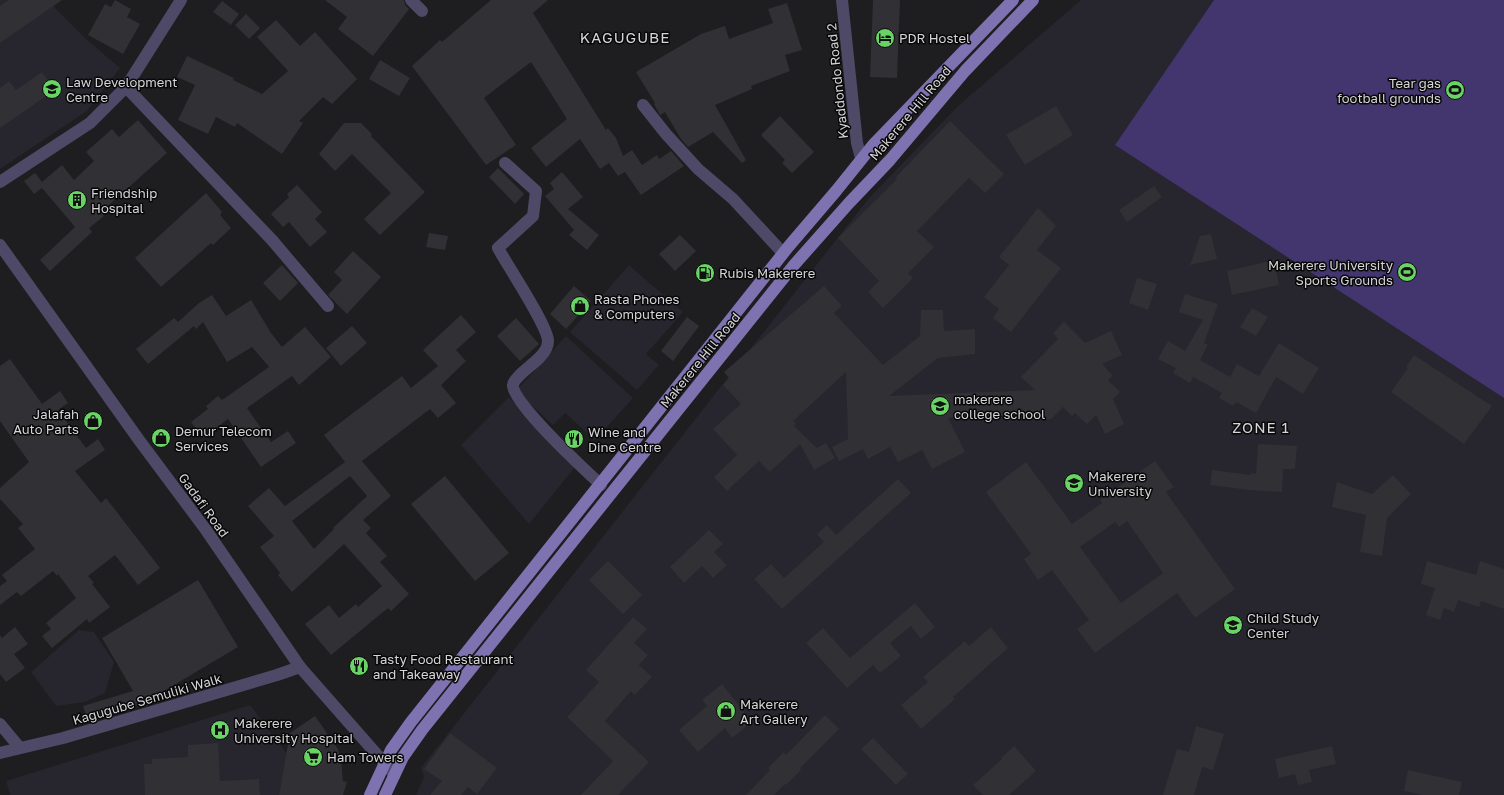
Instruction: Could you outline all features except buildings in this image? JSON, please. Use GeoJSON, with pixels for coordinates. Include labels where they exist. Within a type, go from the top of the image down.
{"type":"FeatureCollection","features":[{"type":"Feature","properties":{"kind":"main road","name":"Makerere Hill Road"},"geometry":{"type":"LineString","coordinates":[[370,795],[391,750],[411,722],[783,253],[862,158],[1013,0]]}},
{"type":"Feature","properties":{"kind":"main road","name":"Makerere Hill Road"},"geometry":{"type":"LineString","coordinates":[[385,795],[403,757],[422,730],[794,265],[849,203],[890,160],[965,71],[1033,0]]}},
{"type":"Feature","properties":{"kind":"street"},"geometry":{"type":"LineString","coordinates":[[0,182],[90,123],[126,87],[181,0]]}},
{"type":"Feature","properties":{"kind":"street"},"geometry":{"type":"LineString","coordinates":[[411,0],[422,11]]}},
{"type":"Feature","properties":{"kind":"street","name":"Kyaddondo Road 2"},"geometry":{"type":"LineString","coordinates":[[842,0],[857,143],[862,158]]}},
{"type":"Feature","properties":{"kind":"street"},"geometry":{"type":"LineString","coordinates":[[126,87],[272,240],[328,306]]}},
{"type":"Feature","properties":{"kind":"street"},"geometry":{"type":"LineString","coordinates":[[643,105],[666,134],[698,169],[733,199],[783,253]]}},
{"type":"Feature","properties":{"kind":"street"},"geometry":{"type":"LineString","coordinates":[[505,163],[536,191],[533,216],[498,248],[540,321],[547,336],[548,342],[546,349],[539,358],[516,379],[513,385],[515,393],[522,404],[562,448],[601,484]]}},
{"type":"Feature","properties":{"kind":"street","name":"Gadafi Road"},"geometry":{"type":"LineString","coordinates":[[0,245],[139,440],[206,530],[300,667],[394,774]]}},
{"type":"Feature","properties":{"kind":"street","name":"Kagugube Semuliki Walk"},"geometry":{"type":"LineString","coordinates":[[0,753],[62,738],[300,667]]}},
{"type":"Feature","properties":{"kind":"street"},"geometry":{"type":"LineString","coordinates":[[0,724],[20,748]]}},
{"type":"Feature","properties":{"kind":"shaded area","name":"Law Development Centre"},"geometry":{"type":"Polygon","coordinates":[[[0,0],[51,0],[56,9],[85,38],[120,68],[87,111],[0,169],[0,0]]]}},
{"type":"Feature","properties":{"kind":"shaded area","name":"Makerere University"},"geometry":{"type":"Polygon","coordinates":[[[1081,0],[1504,0],[1504,795],[416,795],[424,777],[421,768],[869,198],[958,106],[1081,0]]]}},
{"type":"Feature","properties":{"kind":"shaded area","name":"Makerere University Sports Grounds"},"geometry":{"type":"Polygon","coordinates":[[[1214,0],[1504,0],[1504,398],[1115,145],[1214,0]]]}},
{"type":"Feature","properties":{"kind":"shaded area"},"geometry":{"type":"Polygon","coordinates":[[[629,265],[683,312],[646,354],[659,365],[637,390],[570,332],[629,265]]]}},
{"type":"Feature","properties":{"kind":"shaded area"},"geometry":{"type":"Polygon","coordinates":[[[566,336],[633,398],[595,440],[565,413],[553,425],[516,391],[566,336]]]}},
{"type":"Feature","properties":{"kind":"shaded area"},"geometry":{"type":"Polygon","coordinates":[[[509,397],[575,467],[529,524],[461,445],[509,397]]]}},
{"type":"Feature","properties":{"kind":"shaded area"},"geometry":{"type":"Polygon","coordinates":[[[79,630],[94,632],[114,662],[105,693],[85,702],[56,706],[31,672],[79,630]]]}},
{"type":"Feature","properties":{"kind":"shaded area","name":"Makerere University Hospital"},"geometry":{"type":"Polygon","coordinates":[[[250,705],[287,754],[279,795],[10,795],[6,781],[250,705]]]}},
{"type":"Feature","properties":{"kind":"place","name":"PDR Hostel"},"geometry":{"type":"Point","coordinates":[885,38]}},
{"type":"Feature","properties":{"kind":"place","name":"Law Development Centre"},"geometry":{"type":"Point","coordinates":[52,89]}},
{"type":"Feature","properties":{"kind":"place","name":"Tear gas football grounds"},"geometry":{"type":"Point","coordinates":[1455,90]}},
{"type":"Feature","properties":{"kind":"place","name":"Friendship Hospital"},"geometry":{"type":"Point","coordinates":[77,200]}},
{"type":"Feature","properties":{"kind":"place","name":"Makerere University Sports Grounds"},"geometry":{"type":"Point","coordinates":[1407,272]}},
{"type":"Feature","properties":{"kind":"place","name":"Rubis Makerere"},"geometry":{"type":"Point","coordinates":[705,273]}},
{"type":"Feature","properties":{"kind":"place","name":"Rasta Phones & Computers"},"geometry":{"type":"Point","coordinates":[580,306]}},
{"type":"Feature","properties":{"kind":"place","name":"makerere college school"},"geometry":{"type":"Point","coordinates":[940,406]}},
{"type":"Feature","properties":{"kind":"place","name":"Jalafah Auto Parts"},"geometry":{"type":"Point","coordinates":[93,421]}},
{"type":"Feature","properties":{"kind":"place","name":"Demur Telecom Services"},"geometry":{"type":"Point","coordinates":[161,438]}},
{"type":"Feature","properties":{"kind":"place","name":"Wine and Dine Centre"},"geometry":{"type":"Point","coordinates":[574,439]}},
{"type":"Feature","properties":{"kind":"place","name":"Makerere University"},"geometry":{"type":"Point","coordinates":[1074,483]}},
{"type":"Feature","properties":{"kind":"place","name":"Child Study Center"},"geometry":{"type":"Point","coordinates":[1233,625]}},
{"type":"Feature","properties":{"kind":"place","name":"Tasty Food Restaurant and Takeaway"},"geometry":{"type":"Point","coordinates":[359,666]}},
{"type":"Feature","properties":{"kind":"place","name":"Makerere Art Gallery"},"geometry":{"type":"Point","coordinates":[726,711]}},
{"type":"Feature","properties":{"kind":"place","name":"Makerere University Hospital"},"geometry":{"type":"Point","coordinates":[220,730]}},
{"type":"Feature","properties":{"kind":"place","name":"Ham Towers"},"geometry":{"type":"Point","coordinates":[313,757]}},
{"type":"Feature","properties":{"kind":"district","name":"KAGUGUBE"},"geometry":{"type":"Point","coordinates":[625,37]}},
{"type":"Feature","properties":{"kind":"district","name":"ZONE 1"},"geometry":{"type":"Point","coordinates":[1261,427]}}]}
